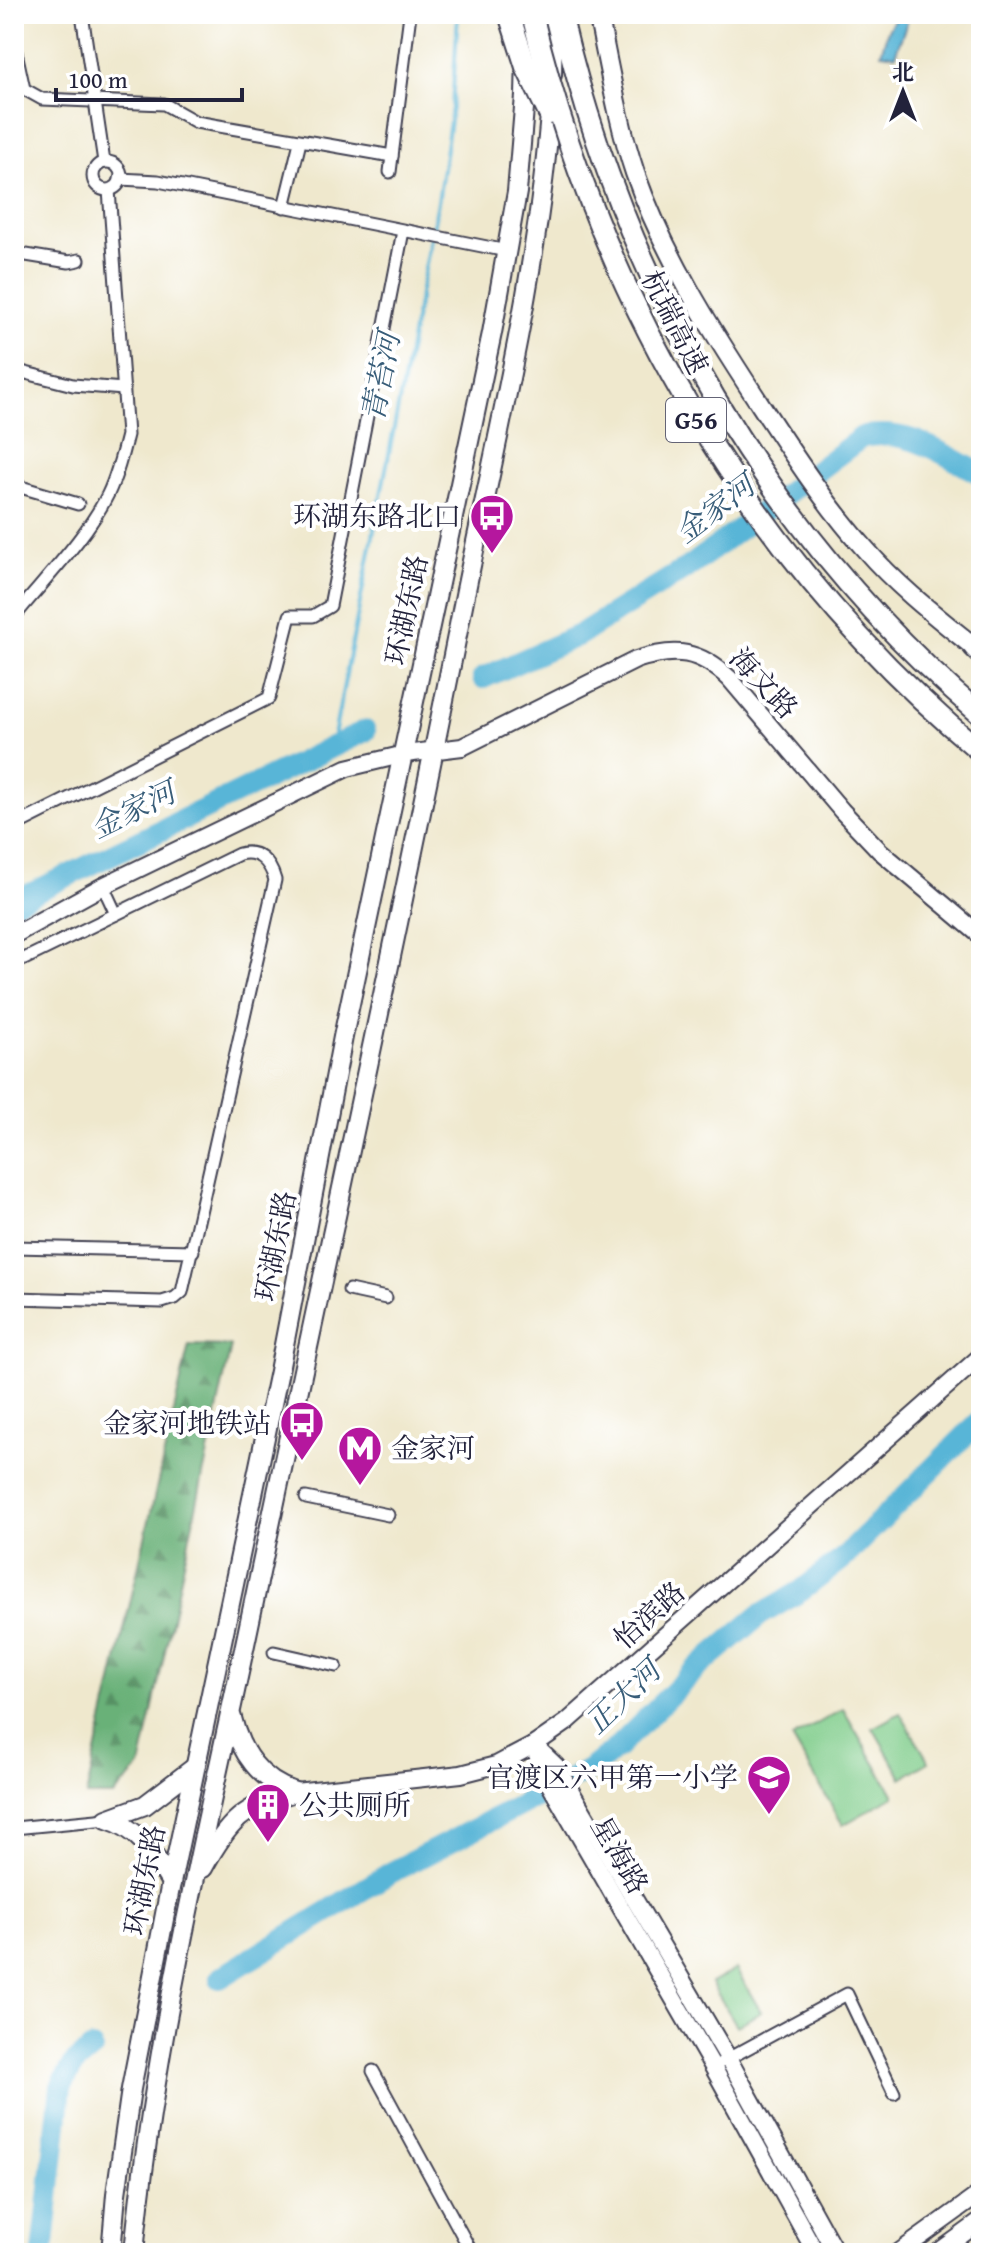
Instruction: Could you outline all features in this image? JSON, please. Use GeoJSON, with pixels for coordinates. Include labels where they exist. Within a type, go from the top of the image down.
{"type":"FeatureCollection","features":[{"type":"Feature","properties":{"kind":"highway"},"geometry":{"type":"LineString","coordinates":[[509,14],[526,67],[582,186]]}},
{"type":"Feature","properties":{"kind":"highway","name":"杭瑞高速"},"geometry":{"type":"LineString","coordinates":[[530,14],[582,186],[619,275],[656,350],[701,428],[750,501],[803,571],[859,636],[917,696],[981,752]]}},
{"type":"Feature","properties":{"kind":"highway","name":"杭瑞高速"},"geometry":{"type":"LineString","coordinates":[[561,14],[586,109],[621,210],[665,306],[707,383],[760,466],[824,554],[891,629],[981,715]]}},
{"type":"Feature","properties":{"kind":"main road","name":"环湖东路"},"geometry":{"type":"LineString","coordinates":[[111,2253],[131,2089],[171,1883],[279,1371],[343,1037],[487,362],[517,192],[530,14]]}},
{"type":"Feature","properties":{"kind":"main road","name":"环湖东路"},"geometry":{"type":"LineString","coordinates":[[134,2253],[154,2090],[194,1884],[434,751],[533,254],[545,175],[553,14]]}},
{"type":"Feature","properties":{"kind":"main road"},"geometry":{"type":"LineString","coordinates":[[598,14],[635,174],[692,293],[728,356],[798,463],[867,551],[921,603],[978,650]]}},
{"type":"Feature","properties":{"kind":"main road"},"geometry":{"type":"LineString","coordinates":[[230,1713],[245,1753],[262,1774],[279,1787],[295,1792]]}},
{"type":"Feature","properties":{"kind":"main road"},"geometry":{"type":"LineString","coordinates":[[107,1819],[145,1805],[195,1767]]}},
{"type":"Feature","properties":{"kind":"main road"},"geometry":{"type":"LineString","coordinates":[[194,1884],[214,1848],[239,1816],[258,1803],[295,1792]]}},
{"type":"Feature","properties":{"kind":"main road"},"geometry":{"type":"LineString","coordinates":[[107,1819],[125,1824],[148,1846],[171,1883]]}},
{"type":"Feature","properties":{"kind":"street"},"geometry":{"type":"LineString","coordinates":[[82,14],[104,162]]}},
{"type":"Feature","properties":{"kind":"street"},"geometry":{"type":"LineString","coordinates":[[390,172],[410,14]]}},
{"type":"Feature","properties":{"kind":"street"},"geometry":{"type":"LineString","coordinates":[[14,43],[24,89],[42,99],[164,104],[196,122],[392,156]]}},
{"type":"Feature","properties":{"kind":"street"},"geometry":{"type":"LineString","coordinates":[[284,207],[300,142]]}},
{"type":"Feature","properties":{"kind":"street"},"geometry":{"type":"LineString","coordinates":[[104,162],[115,164],[121,174],[120,179],[119,184],[109,190],[99,188],[93,179],[95,168],[104,162]]}},
{"type":"Feature","properties":{"kind":"street"},"geometry":{"type":"LineString","coordinates":[[120,179],[158,181],[507,251]]}},
{"type":"Feature","properties":{"kind":"street"},"geometry":{"type":"LineString","coordinates":[[14,617],[89,525],[108,495],[127,435],[109,190]]}},
{"type":"Feature","properties":{"kind":"street"},"geometry":{"type":"LineString","coordinates":[[14,826],[269,698],[290,616],[313,616],[330,606],[403,231]]}},
{"type":"Feature","properties":{"kind":"street"},"geometry":{"type":"LineString","coordinates":[[14,253],[69,262],[79,260]]}},
{"type":"Feature","properties":{"kind":"street"},"geometry":{"type":"LineString","coordinates":[[14,370],[73,385],[124,389]]}},
{"type":"Feature","properties":{"kind":"street"},"geometry":{"type":"LineString","coordinates":[[14,485],[78,504]]}},
{"type":"Feature","properties":{"kind":"street","name":"海文路"},"geometry":{"type":"LineString","coordinates":[[14,935],[103,886],[347,768],[405,754],[462,747],[636,660],[655,653],[675,652],[696,655],[714,664],[880,851],[981,936]]}},
{"type":"Feature","properties":{"kind":"street"},"geometry":{"type":"LineString","coordinates":[[14,964],[248,852],[258,855],[272,869],[275,880],[186,1283],[175,1298],[162,1302],[14,1298]]}},
{"type":"Feature","properties":{"kind":"street"},"geometry":{"type":"LineString","coordinates":[[103,886],[116,914]]}},
{"type":"Feature","properties":{"kind":"street"},"geometry":{"type":"LineString","coordinates":[[14,1247],[193,1251]]}},
{"type":"Feature","properties":{"kind":"street"},"geometry":{"type":"LineString","coordinates":[[349,1290],[386,1298]]}},
{"type":"Feature","properties":{"kind":"street","name":"怡滨路"},"geometry":{"type":"LineString","coordinates":[[295,1792],[461,1774],[496,1765],[534,1745],[567,1722],[981,1356]]}},
{"type":"Feature","properties":{"kind":"street"},"geometry":{"type":"LineString","coordinates":[[306,1498],[388,1515]]}},
{"type":"Feature","properties":{"kind":"street"},"geometry":{"type":"LineString","coordinates":[[274,1652],[336,1666]]}},
{"type":"Feature","properties":{"kind":"street","name":"星海路"},"geometry":{"type":"LineString","coordinates":[[534,1745],[720,2063],[836,2253]]}},
{"type":"Feature","properties":{"kind":"street"},"geometry":{"type":"LineString","coordinates":[[14,1828],[107,1819]]}},
{"type":"Feature","properties":{"kind":"street"},"geometry":{"type":"LineString","coordinates":[[720,2063],[847,1994],[894,2093]]}},
{"type":"Feature","properties":{"kind":"street","name":"星海路"},"geometry":{"type":"LineString","coordinates":[[720,2063],[816,2253]]}},
{"type":"Feature","properties":{"kind":"street"},"geometry":{"type":"LineString","coordinates":[[373,2071],[472,2253]]}},
{"type":"Feature","properties":{"kind":"street"},"geometry":{"type":"LineString","coordinates":[[898,2253],[981,2193]]}},
{"type":"Feature","properties":{"kind":"street"},"geometry":{"type":"LineString","coordinates":[[937,2253],[981,2221]]}},
{"type":"Feature","properties":{"kind":"green space"},"geometry":{"type":"Polygon","coordinates":[[[189,1345],[231,1346],[140,1767],[113,1796],[86,1796],[189,1345]]]}},
{"type":"Feature","properties":{"kind":"green space"},"geometry":{"type":"Polygon","coordinates":[[[843,1709],[894,1796],[843,1825],[792,1738],[843,1709]]]}},
{"type":"Feature","properties":{"kind":"green space"},"geometry":{"type":"Polygon","coordinates":[[[900,1713],[929,1762],[902,1778],[873,1728],[900,1713]]]}},
{"type":"Feature","properties":{"kind":"green space"},"geometry":{"type":"Polygon","coordinates":[[[736,1969],[761,2012],[737,2026],[711,1983],[736,1969]]]}},
{"type":"Feature","properties":{"kind":"water"},"geometry":{"type":"Polygon","coordinates":[[[898,14],[910,14],[895,55],[881,53],[888,30],[898,14]]]}},
{"type":"Feature","properties":{"kind":"waterway","name":"青苔河"},"geometry":{"type":"LineString","coordinates":[[332,746],[438,202],[452,107],[458,14]]}},
{"type":"Feature","properties":{"kind":"waterway","name":"金家河"},"geometry":{"type":"LineString","coordinates":[[483,678],[579,635],[693,564],[862,437],[879,435],[910,439],[981,474]]}},
{"type":"Feature","properties":{"kind":"waterway","name":"金家河"},"geometry":{"type":"LineString","coordinates":[[14,902],[365,731]]}},
{"type":"Feature","properties":{"kind":"waterway","name":"正大河"},"geometry":{"type":"LineString","coordinates":[[220,1978],[390,1873],[590,1769],[618,1747],[698,1667],[760,1615],[801,1591],[841,1560],[981,1420]]}},
{"type":"Feature","properties":{"kind":"waterway","name":"正大河"},"geometry":{"type":"LineString","coordinates":[[43,2253],[61,2087],[74,2064],[92,2049]]}},
{"type":"Feature","properties":{"kind":"place","name":"环湖东路北口"},"geometry":{"type":"Point","coordinates":[492,555]}},
{"type":"Feature","properties":{"kind":"place","name":"金家河地铁站"},"geometry":{"type":"Point","coordinates":[302,1462]}},
{"type":"Feature","properties":{"kind":"place","name":"金家河"},"geometry":{"type":"Point","coordinates":[360,1487]}},
{"type":"Feature","properties":{"kind":"place","name":"官渡区六甲第一小学"},"geometry":{"type":"Point","coordinates":[769,1816]}},
{"type":"Feature","properties":{"kind":"place","name":"公共厕所"},"geometry":{"type":"Point","coordinates":[268,1844]}}]}
